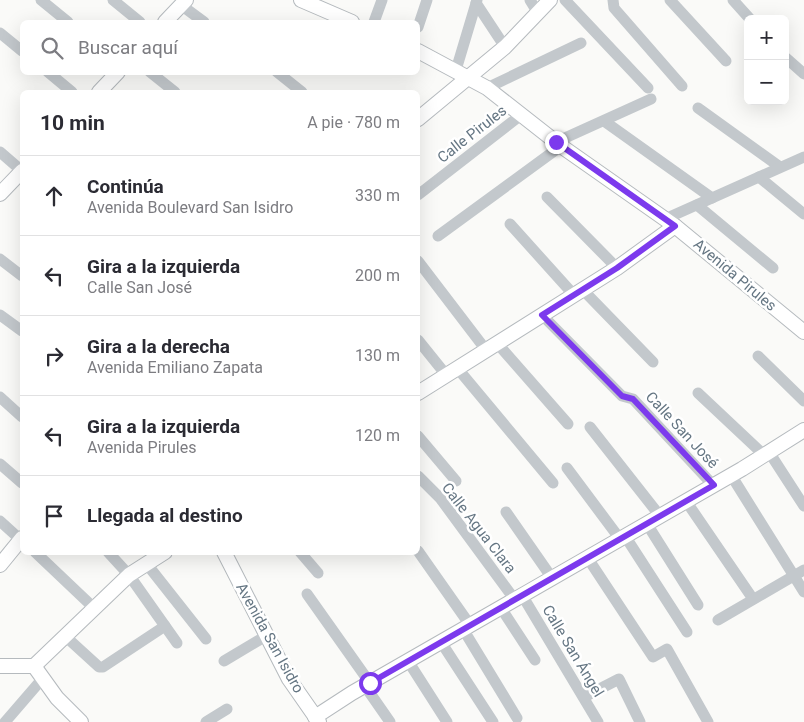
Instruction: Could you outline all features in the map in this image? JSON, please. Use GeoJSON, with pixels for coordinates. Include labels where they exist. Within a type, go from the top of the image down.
{"type":"FeatureCollection","features":[{"type":"Feature","properties":{"kind":"main road"},"geometry":{"type":"LineString","coordinates":[[420,117],[462,74],[479,71],[550,0]]}},
{"type":"Feature","properties":{"kind":"main road"},"geometry":{"type":"LineString","coordinates":[[168,20],[184,2]]}},
{"type":"Feature","properties":{"kind":"main road"},"geometry":{"type":"LineString","coordinates":[[310,2],[348,20]]}},
{"type":"Feature","properties":{"kind":"main road","name":"Avenida Pirules"},"geometry":{"type":"LineString","coordinates":[[420,52],[487,88],[559,144],[670,222],[804,332]]}},
{"type":"Feature","properties":{"kind":"main road"},"geometry":{"type":"LineString","coordinates":[[100,90],[115,75]]}},
{"type":"Feature","properties":{"kind":"main road"},"geometry":{"type":"LineString","coordinates":[[0,194],[20,173]]}},
{"type":"Feature","properties":{"kind":"main road"},"geometry":{"type":"LineString","coordinates":[[420,389],[452,373],[577,291],[617,268],[670,222]]}},
{"type":"Feature","properties":{"kind":"main road"},"geometry":{"type":"LineString","coordinates":[[317,719],[368,684],[714,485],[804,430]]}},
{"type":"Feature","properties":{"kind":"main road"},"geometry":{"type":"LineString","coordinates":[[1,561],[20,541]]}},
{"type":"Feature","properties":{"kind":"main road"},"geometry":{"type":"LineString","coordinates":[[0,666],[34,666],[128,574],[160,555]]}},
{"type":"Feature","properties":{"kind":"main road","name":"Avenida San Isidro"},"geometry":{"type":"LineString","coordinates":[[226,555],[289,679],[317,719]]}},
{"type":"Feature","properties":{"kind":"main road"},"geometry":{"type":"LineString","coordinates":[[34,666],[57,698],[81,722]]}},
{"type":"Feature","properties":{"kind":"street"},"geometry":{"type":"LineString","coordinates":[[41,0],[66,20]]}},
{"type":"Feature","properties":{"kind":"street"},"geometry":{"type":"LineString","coordinates":[[113,0],[138,20]]}},
{"type":"Feature","properties":{"kind":"street"},"geometry":{"type":"LineString","coordinates":[[375,20],[382,0]]}},
{"type":"Feature","properties":{"kind":"street"},"geometry":{"type":"LineString","coordinates":[[420,21],[427,0]]}},
{"type":"Feature","properties":{"kind":"street"},"geometry":{"type":"LineString","coordinates":[[530,0],[538,13]]}},
{"type":"Feature","properties":{"kind":"street"},"geometry":{"type":"LineString","coordinates":[[438,236],[559,144],[604,121],[650,93],[565,0]]}},
{"type":"Feature","properties":{"kind":"street"},"geometry":{"type":"LineString","coordinates":[[613,0],[614,8],[682,86]]}},
{"type":"Feature","properties":{"kind":"street"},"geometry":{"type":"LineString","coordinates":[[670,0],[726,62]]}},
{"type":"Feature","properties":{"kind":"street"},"geometry":{"type":"LineString","coordinates":[[732,0],[746,15]]}},
{"type":"Feature","properties":{"kind":"street"},"geometry":{"type":"LineString","coordinates":[[477,1],[505,47]]}},
{"type":"Feature","properties":{"kind":"street"},"geometry":{"type":"LineString","coordinates":[[462,74],[477,1]]}},
{"type":"Feature","properties":{"kind":"street"},"geometry":{"type":"LineString","coordinates":[[184,2],[202,20]]}},
{"type":"Feature","properties":{"kind":"street"},"geometry":{"type":"LineString","coordinates":[[0,33],[20,50]]}},
{"type":"Feature","properties":{"kind":"street"},"geometry":{"type":"LineString","coordinates":[[487,88],[581,43]]}},
{"type":"Feature","properties":{"kind":"street"},"geometry":{"type":"LineString","coordinates":[[788,60],[804,74]]}},
{"type":"Feature","properties":{"kind":"street"},"geometry":{"type":"LineString","coordinates":[[52,75],[70,90]]}},
{"type":"Feature","properties":{"kind":"street"},"geometry":{"type":"LineString","coordinates":[[154,75],[172,90]]}},
{"type":"Feature","properties":{"kind":"street"},"geometry":{"type":"LineString","coordinates":[[281,75],[300,90]]}},
{"type":"Feature","properties":{"kind":"street"},"geometry":{"type":"LineString","coordinates":[[698,108],[780,167]]}},
{"type":"Feature","properties":{"kind":"street","name":"Calle Pirules"},"geometry":{"type":"LineString","coordinates":[[420,191],[521,115]]}},
{"type":"Feature","properties":{"kind":"street"},"geometry":{"type":"LineString","coordinates":[[604,121],[712,198]]}},
{"type":"Feature","properties":{"kind":"street"},"geometry":{"type":"LineString","coordinates":[[0,152],[20,169]]}},
{"type":"Feature","properties":{"kind":"street"},"geometry":{"type":"LineString","coordinates":[[670,222],[712,198],[804,157]]}},
{"type":"Feature","properties":{"kind":"street"},"geometry":{"type":"LineString","coordinates":[[759,177],[804,214]]}},
{"type":"Feature","properties":{"kind":"street"},"geometry":{"type":"LineString","coordinates":[[547,197],[617,268]]}},
{"type":"Feature","properties":{"kind":"street"},"geometry":{"type":"LineString","coordinates":[[698,205],[773,268]]}},
{"type":"Feature","properties":{"kind":"street"},"geometry":{"type":"LineString","coordinates":[[510,224],[577,291],[653,362]]}},
{"type":"Feature","properties":{"kind":"street"},"geometry":{"type":"LineString","coordinates":[[0,258],[20,274]]}},
{"type":"Feature","properties":{"kind":"street"},"geometry":{"type":"LineString","coordinates":[[420,263],[491,346],[568,424]]}},
{"type":"Feature","properties":{"kind":"street"},"geometry":{"type":"LineString","coordinates":[[0,315],[20,330]]}},
{"type":"Feature","properties":{"kind":"street","name":"Calle San José"},"geometry":{"type":"LineString","coordinates":[[542,315],[622,396],[633,399],[714,485]]}},
{"type":"Feature","properties":{"kind":"street"},"geometry":{"type":"LineString","coordinates":[[420,342],[452,373],[553,483]]}},
{"type":"Feature","properties":{"kind":"street"},"geometry":{"type":"LineString","coordinates":[[758,356],[804,400]]}},
{"type":"Feature","properties":{"kind":"street"},"geometry":{"type":"LineString","coordinates":[[698,392],[767,453],[804,506]]}},
{"type":"Feature","properties":{"kind":"street"},"geometry":{"type":"LineString","coordinates":[[0,397],[20,415]]}},
{"type":"Feature","properties":{"kind":"street"},"geometry":{"type":"LineString","coordinates":[[590,427],[660,516]]}},
{"type":"Feature","properties":{"kind":"street"},"geometry":{"type":"LineString","coordinates":[[420,438],[456,481]]}},
{"type":"Feature","properties":{"kind":"street"},"geometry":{"type":"LineString","coordinates":[[0,464],[20,481]]}},
{"type":"Feature","properties":{"kind":"street"},"geometry":{"type":"LineString","coordinates":[[567,468],[622,538],[687,632]]}},
{"type":"Feature","properties":{"kind":"street"},"geometry":{"type":"LineString","coordinates":[[731,475],[799,573],[804,592]]}},
{"type":"Feature","properties":{"kind":"street","name":"Calle Agua Clara"},"geometry":{"type":"LineString","coordinates":[[420,478],[440,498],[519,597]]}},
{"type":"Feature","properties":{"kind":"street"},"geometry":{"type":"LineString","coordinates":[[686,501],[753,598]]}},
{"type":"Feature","properties":{"kind":"street"},"geometry":{"type":"LineString","coordinates":[[506,512],[552,578]]}},
{"type":"Feature","properties":{"kind":"street"},"geometry":{"type":"LineString","coordinates":[[0,521],[20,537]]}},
{"type":"Feature","properties":{"kind":"street"},"geometry":{"type":"LineString","coordinates":[[647,524],[698,605]]}},
{"type":"Feature","properties":{"kind":"street"},"geometry":{"type":"LineString","coordinates":[[420,554],[466,627],[517,718]]}},
{"type":"Feature","properties":{"kind":"street"},"geometry":{"type":"LineString","coordinates":[[38,555],[94,608]]}},
{"type":"Feature","properties":{"kind":"street"},"geometry":{"type":"LineString","coordinates":[[111,555],[128,574],[177,643]]}},
{"type":"Feature","properties":{"kind":"street"},"geometry":{"type":"LineString","coordinates":[[303,555],[318,573]]}},
{"type":"Feature","properties":{"kind":"street"},"geometry":{"type":"LineString","coordinates":[[587,557],[653,657],[667,649],[708,722]]}},
{"type":"Feature","properties":{"kind":"street"},"geometry":{"type":"LineString","coordinates":[[146,564],[206,639]]}},
{"type":"Feature","properties":{"kind":"street"},"geometry":{"type":"LineString","coordinates":[[718,620],[799,573]]}},
{"type":"Feature","properties":{"kind":"street"},"geometry":{"type":"LineString","coordinates":[[306,594],[368,684],[390,722]]}},
{"type":"Feature","properties":{"kind":"street","name":"Calle San Ángel"},"geometry":{"type":"LineString","coordinates":[[519,597],[584,697],[598,722]]}},
{"type":"Feature","properties":{"kind":"street"},"geometry":{"type":"LineString","coordinates":[[501,608],[535,660]]}},
{"type":"Feature","properties":{"kind":"street"},"geometry":{"type":"LineString","coordinates":[[65,636],[98,666],[103,667],[166,626]]}},
{"type":"Feature","properties":{"kind":"street"},"geometry":{"type":"LineString","coordinates":[[224,661],[266,636]]}},
{"type":"Feature","properties":{"kind":"street"},"geometry":{"type":"LineString","coordinates":[[441,642],[493,722]]}},
{"type":"Feature","properties":{"kind":"street"},"geometry":{"type":"LineString","coordinates":[[408,661],[447,722]]}},
{"type":"Feature","properties":{"kind":"street"},"geometry":{"type":"LineString","coordinates":[[5,722],[43,678]]}},
{"type":"Feature","properties":{"kind":"street"},"geometry":{"type":"LineString","coordinates":[[584,697],[619,679],[640,722]]}},
{"type":"Feature","properties":{"kind":"street"},"geometry":{"type":"LineString","coordinates":[[206,722],[227,709]]}},
{"type":"Feature","properties":{"kind":"route"},"geometry":{"type":"LineString","coordinates":[[370,683],[714,485],[633,399],[622,396],[542,315],[582,288],[617,268],[675,226],[556,142]]}}]}
